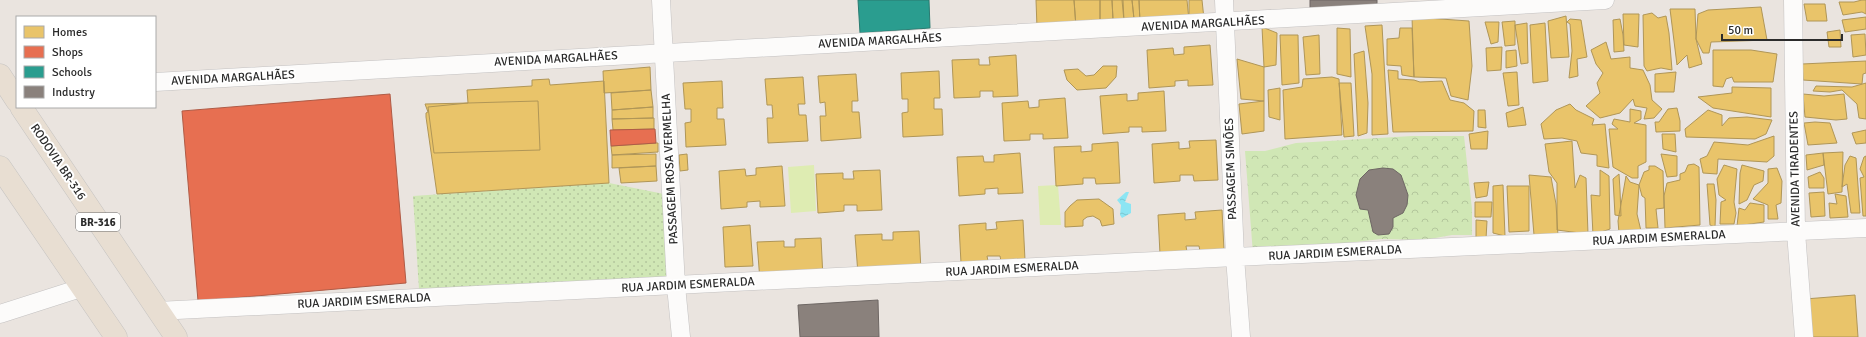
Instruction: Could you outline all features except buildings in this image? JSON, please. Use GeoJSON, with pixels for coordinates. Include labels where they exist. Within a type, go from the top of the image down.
{"type":"FeatureCollection","features":[{"type":"Feature","properties":{"kind":"highway","name":"RODOVIA BR-316"},"geometry":{"type":"LineString","coordinates":[[23,108],[157,311],[176,337]]}},
{"type":"Feature","properties":{"kind":"highway"},"geometry":{"type":"LineString","coordinates":[[0,167],[81,288],[116,337]]}},
{"type":"Feature","properties":{"kind":"street","name":"PASSAGEM ROSA VERMELHA"},"geometry":{"type":"LineString","coordinates":[[661,0],[676,286],[681,337]]}},
{"type":"Feature","properties":{"kind":"street","name":"PASSAGEM SIMÕES"},"geometry":{"type":"LineString","coordinates":[[1224,0],[1235,257],[1241,337]]}},
{"type":"Feature","properties":{"kind":"street","name":"AVENIDA MARGALHÃES"},"geometry":{"type":"LineString","coordinates":[[156,82],[1225,23],[1605,0]]}},
{"type":"Feature","properties":{"kind":"street","name":"AVENIDA TIRADENTES"},"geometry":{"type":"LineString","coordinates":[[1793,0],[1796,232],[1804,337]]}},
{"type":"Feature","properties":{"kind":"street","name":"RUA JARDIM ESMERALDA"},"geometry":{"type":"LineString","coordinates":[[157,311],[1235,257],[1866,228]]}},
{"type":"Feature","properties":{"kind":"street"},"geometry":{"type":"LineString","coordinates":[[0,314],[81,288]]}},
{"type":"Feature","properties":{"kind":"green space"},"geometry":{"type":"Polygon","coordinates":[[[1412,136],[1464,136],[1472,209],[1472,235],[1452,235],[1424,240],[1381,239],[1253,254],[1245,151],[1265,151],[1296,143],[1412,136]]]}},
{"type":"Feature","properties":{"kind":"green space"},"geometry":{"type":"Polygon","coordinates":[[[814,165],[816,211],[791,213],[788,167],[814,165]]]}},
{"type":"Feature","properties":{"kind":"green space"},"geometry":{"type":"Polygon","coordinates":[[[609,183],[664,194],[669,278],[419,289],[413,196],[609,183]]]}},
{"type":"Feature","properties":{"kind":"green space"},"geometry":{"type":"Polygon","coordinates":[[[1058,185],[1061,225],[1040,225],[1038,186],[1058,185]]]}},
{"type":"Feature","properties":{"kind":"water"},"geometry":{"type":"Polygon","coordinates":[[[1126,192],[1129,192],[1125,202],[1131,204],[1131,213],[1122,218],[1120,215],[1121,205],[1117,200],[1126,192]]]}}]}
